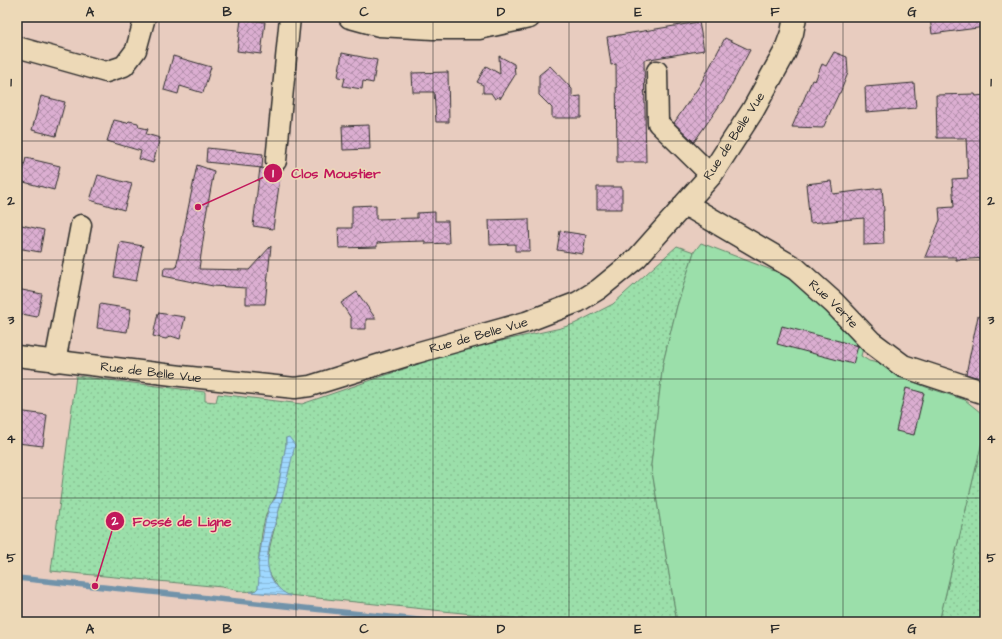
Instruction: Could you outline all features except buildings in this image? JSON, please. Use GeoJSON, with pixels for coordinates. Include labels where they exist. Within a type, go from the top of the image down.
{"type":"FeatureCollection","features":[{"type":"Feature","properties":{"kind":"street"},"geometry":{"type":"LineString","coordinates":[[17,47],[106,72],[124,66],[136,50],[145,17]]}},
{"type":"Feature","properties":{"kind":"street"},"geometry":{"type":"LineString","coordinates":[[276,161],[290,17]]}},
{"type":"Feature","properties":{"kind":"street"},"geometry":{"type":"LineString","coordinates":[[350,17],[379,25],[433,28],[479,28],[529,17]]}},
{"type":"Feature","properties":{"kind":"street","name":"Rue de Belle Vue"},"geometry":{"type":"LineString","coordinates":[[17,356],[55,362],[295,388],[324,383],[416,353],[526,322],[578,302],[599,289],[637,258],[711,175],[753,110],[785,52],[796,17]]}},
{"type":"Feature","properties":{"kind":"street"},"geometry":{"type":"LineString","coordinates":[[657,71],[658,123],[711,175]]}},
{"type":"Feature","properties":{"kind":"street","name":"Rue Verte"},"geometry":{"type":"LineString","coordinates":[[686,204],[796,269],[834,303],[870,342],[903,366],[985,393]]}},
{"type":"Feature","properties":{"kind":"street"},"geometry":{"type":"LineString","coordinates":[[55,362],[81,225]]}},
{"type":"Feature","properties":{"kind":"green space"},"geometry":{"type":"Polygon","coordinates":[[[701,243],[782,274],[804,290],[848,335],[863,348],[861,356],[869,361],[882,364],[902,377],[965,400],[985,416],[985,438],[982,442],[939,622],[677,622],[651,465],[663,363],[677,306],[694,252],[701,243]]]}},
{"type":"Feature","properties":{"kind":"green space"},"geometry":{"type":"Polygon","coordinates":[[[677,246],[694,252],[677,306],[663,363],[651,465],[677,622],[550,622],[288,595],[281,591],[277,586],[269,572],[267,564],[290,465],[286,438],[277,493],[265,517],[259,556],[260,578],[257,590],[244,591],[222,587],[51,571],[76,376],[205,392],[205,401],[216,402],[218,394],[302,404],[459,350],[574,324],[613,304],[677,246]]]}},
{"type":"Feature","properties":{"kind":"green space"},"geometry":{"type":"Polygon","coordinates":[[[985,438],[985,622],[939,622],[982,442],[985,438]]]}},
{"type":"Feature","properties":{"kind":"water"},"geometry":{"type":"Polygon","coordinates":[[[289,437],[295,445],[271,538],[267,561],[269,572],[273,581],[283,592],[291,596],[250,592],[255,591],[258,588],[258,565],[265,522],[270,505],[275,499],[277,493],[286,438],[289,437]]]}},
{"type":"Feature","properties":{"kind":"waterway"},"geometry":{"type":"LineString","coordinates":[[17,578],[438,622]]}},
{"type":"Feature","properties":{"kind":"place","name":"Clos Moustier"},"geometry":{"type":"Point","coordinates":[198,207]}},
{"type":"Feature","properties":{"kind":"place","name":"Fossé de Ligne"},"geometry":{"type":"Point","coordinates":[95,586]}}]}
